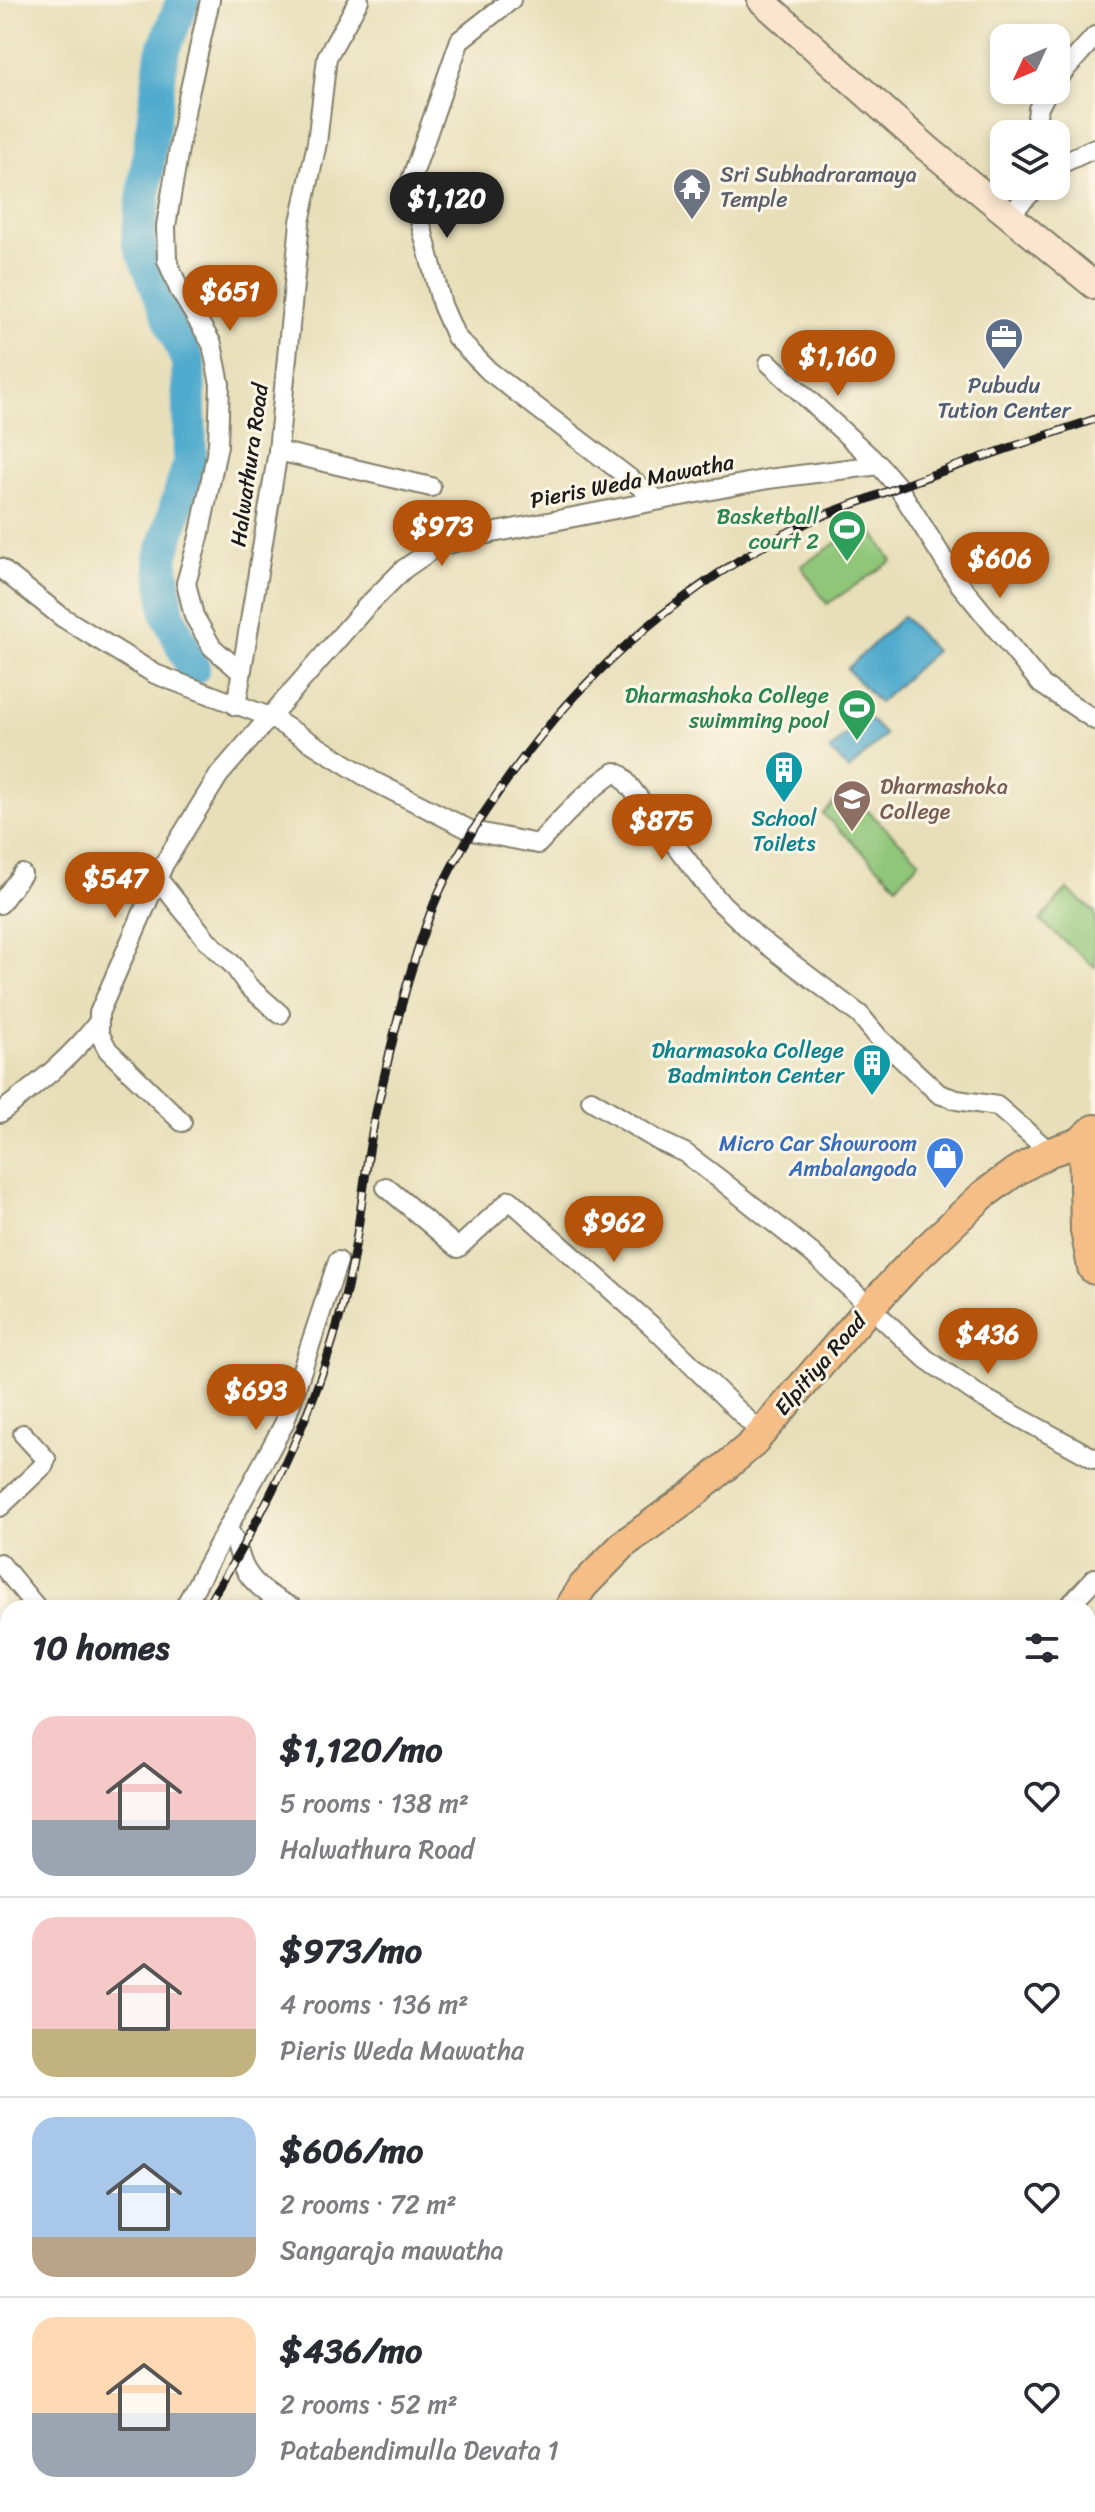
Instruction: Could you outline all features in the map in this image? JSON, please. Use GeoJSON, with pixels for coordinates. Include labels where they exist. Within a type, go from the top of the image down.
{"type":"FeatureCollection","features":[{"type":"Feature","properties":{"kind":"highway"},"geometry":{"type":"LineString","coordinates":[[1090,1136],[1088,1230],[1095,1267]]}},
{"type":"Feature","properties":{"kind":"main road"},"geometry":{"type":"LineString","coordinates":[[761,0],[927,148],[1095,286]]}},
{"type":"Feature","properties":{"kind":"main road","name":"Elpitiya Road"},"geometry":{"type":"LineString","coordinates":[[574,1600],[583,1586],[625,1543],[693,1494],[761,1433],[909,1265],[983,1195],[1050,1152],[1090,1136]]}},
{"type":"Feature","properties":{"kind":"street"},"geometry":{"type":"LineString","coordinates":[[210,0],[186,107],[166,226],[167,260],[179,289],[212,344],[220,384],[218,445],[186,583],[194,616],[212,647],[241,672]]}},
{"type":"Feature","properties":{"kind":"street","name":"Halwathura Road"},"geometry":{"type":"LineString","coordinates":[[236,706],[278,451],[300,222],[317,143],[327,57],[359,0]]}},
{"type":"Feature","properties":{"kind":"street"},"geometry":{"type":"LineString","coordinates":[[511,0],[460,40],[410,183],[442,305],[456,337],[489,371],[658,500]]}},
{"type":"Feature","properties":{"kind":"street"},"geometry":{"type":"LineString","coordinates":[[1070,64],[1095,36]]}},
{"type":"Feature","properties":{"kind":"street"},"geometry":{"type":"LineString","coordinates":[[1070,159],[1095,148]]}},
{"type":"Feature","properties":{"kind":"street"},"geometry":{"type":"LineString","coordinates":[[1010,214],[1024,200]]}},
{"type":"Feature","properties":{"kind":"street"},"geometry":{"type":"LineString","coordinates":[[769,363],[879,465],[898,487],[958,582],[1041,684],[1095,720]]}},
{"type":"Feature","properties":{"kind":"street"},"geometry":{"type":"LineString","coordinates":[[278,451],[431,487]]}},
{"type":"Feature","properties":{"kind":"street","name":"Pieris Weda Mawatha"},"geometry":{"type":"LineString","coordinates":[[99,1021],[99,1013],[141,911],[168,856],[210,787],[365,608],[404,569],[436,547],[482,535],[768,479],[879,465]]}},
{"type":"Feature","properties":{"kind":"street"},"geometry":{"type":"LineString","coordinates":[[0,568],[62,617],[155,674],[270,717],[373,781],[472,831],[538,844],[573,806],[603,780],[615,772],[621,775],[717,899],[757,937],[860,1015],[878,1037],[939,1094],[997,1106],[1050,1152]]}},
{"type":"Feature","properties":{"kind":"street"},"geometry":{"type":"LineString","coordinates":[[0,904],[22,874]]}},
{"type":"Feature","properties":{"kind":"street"},"geometry":{"type":"LineString","coordinates":[[158,879],[248,986],[280,1014]]}},
{"type":"Feature","properties":{"kind":"street"},"geometry":{"type":"LineString","coordinates":[[0,1113],[59,1066],[85,1041],[99,1021]]}},
{"type":"Feature","properties":{"kind":"street"},"geometry":{"type":"LineString","coordinates":[[99,1021],[99,1033],[108,1050],[182,1122]]}},
{"type":"Feature","properties":{"kind":"street"},"geometry":{"type":"LineString","coordinates":[[591,1100],[685,1153],[813,1254],[926,1359],[980,1396],[1095,1459]]}},
{"type":"Feature","properties":{"kind":"street"},"geometry":{"type":"LineString","coordinates":[[386,1187],[458,1248],[510,1200],[652,1326],[761,1433]]}},
{"type":"Feature","properties":{"kind":"street"},"geometry":{"type":"LineString","coordinates":[[188,1600],[284,1424],[338,1261]]}},
{"type":"Feature","properties":{"kind":"street"},"geometry":{"type":"LineString","coordinates":[[0,1507],[44,1465],[46,1459],[23,1434]]}},
{"type":"Feature","properties":{"kind":"street"},"geometry":{"type":"LineString","coordinates":[[228,1529],[239,1549],[244,1568],[277,1600]]}},
{"type":"Feature","properties":{"kind":"street"},"geometry":{"type":"LineString","coordinates":[[0,1563],[30,1600]]}},
{"type":"Feature","properties":{"kind":"street"},"geometry":{"type":"LineString","coordinates":[[1074,1600],[1095,1578]]}},
{"type":"Feature","properties":{"kind":"green space","name":"Basketball court 2"},"geometry":{"type":"Polygon","coordinates":[[[867,523],[892,561],[827,604],[801,566],[867,523]]]}},
{"type":"Feature","properties":{"kind":"green space"},"geometry":{"type":"Polygon","coordinates":[[[846,790],[920,861],[897,885],[823,814],[846,790]]]}},
{"type":"Feature","properties":{"kind":"green space"},"geometry":{"type":"Polygon","coordinates":[[[1067,889],[1095,912],[1095,967],[1040,921],[1067,889]]]}},
{"type":"Feature","properties":{"kind":"water"},"geometry":{"type":"Polygon","coordinates":[[[903,616],[935,651],[879,703],[847,669],[903,616]]]}},
{"type":"Feature","properties":{"kind":"water","name":"Dharmashoka College swimming pool"},"geometry":{"type":"Polygon","coordinates":[[[866,715],[885,735],[849,770],[830,750],[866,715]]]}},
{"type":"Feature","properties":{"kind":"waterway"},"geometry":{"type":"LineString","coordinates":[[183,0],[162,54],[138,240],[188,362],[190,461],[161,558],[168,615],[193,668]]}},
{"type":"Feature","properties":{"kind":"railway"},"geometry":{"type":"LineString","coordinates":[[210,1600],[272,1491],[292,1450],[325,1365],[349,1279],[372,1134],[388,1060],[424,930],[446,877],[469,837],[524,757],[558,715],[632,640],[673,607],[761,547],[830,513],[952,467],[1095,419]]}},
{"type":"Feature","properties":{"kind":"place","name":"Sri Subhadraramaya Temple"},"geometry":{"type":"Point","coordinates":[692,221]}},
{"type":"Feature","properties":{"kind":"place","name":"Pubudu Tution Center"},"geometry":{"type":"Point","coordinates":[1004,371]}},
{"type":"Feature","properties":{"kind":"place","name":"Basketball court 2"},"geometry":{"type":"Point","coordinates":[847,563]}},
{"type":"Feature","properties":{"kind":"place","name":"Dharmashoka College swimming pool"},"geometry":{"type":"Point","coordinates":[857,742]}},
{"type":"Feature","properties":{"kind":"place","name":"School Toilets"},"geometry":{"type":"Point","coordinates":[784,804]}},
{"type":"Feature","properties":{"kind":"place","name":"Dharmashoka College"},"geometry":{"type":"Point","coordinates":[852,833]}},
{"type":"Feature","properties":{"kind":"place","name":"Dharmasoka College Badminton Center"},"geometry":{"type":"Point","coordinates":[872,1097]}},
{"type":"Feature","properties":{"kind":"place","name":"Micro Car Showroom Ambalangoda"},"geometry":{"type":"Point","coordinates":[945,1190]}}]}
